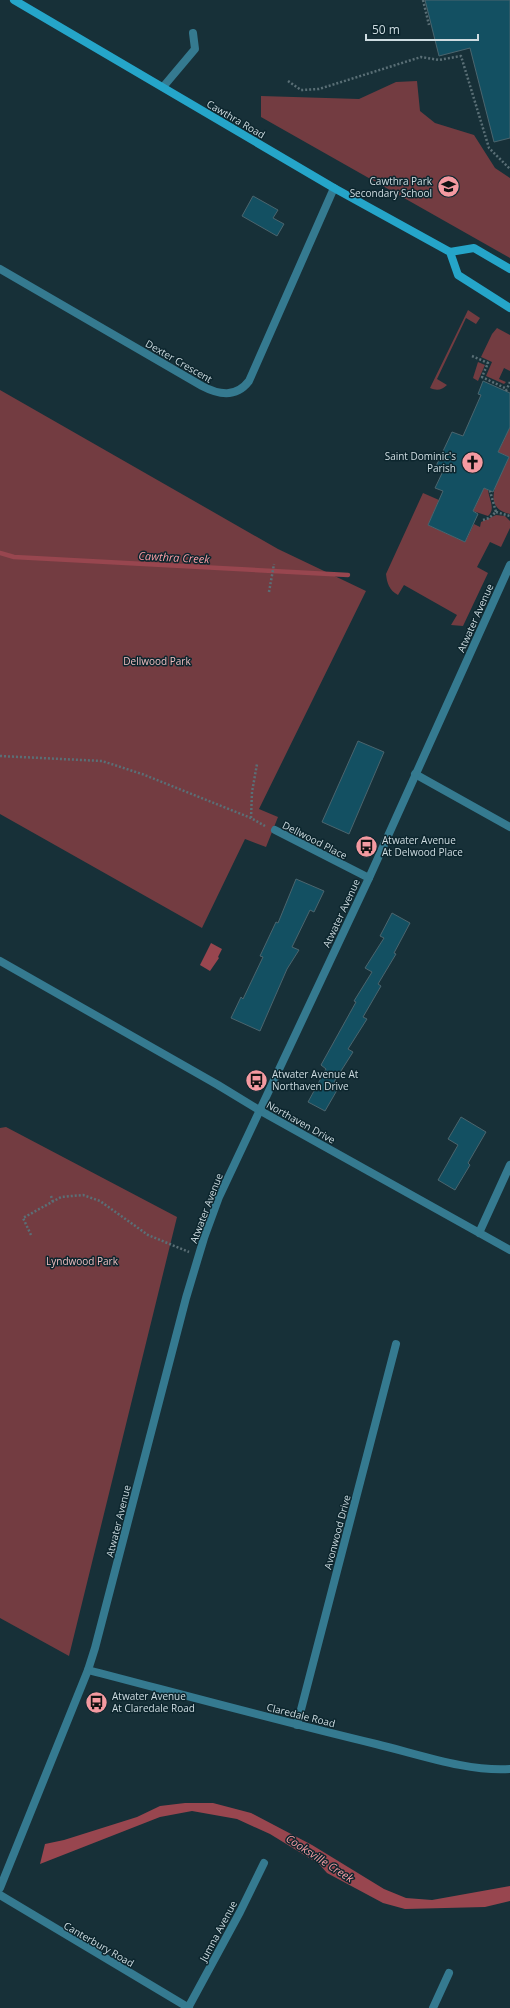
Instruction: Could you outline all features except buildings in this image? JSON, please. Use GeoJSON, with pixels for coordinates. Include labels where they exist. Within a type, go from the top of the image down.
{"type":"FeatureCollection","features":[{"type":"Feature","properties":{"kind":"main road","name":"Cawthra Road"},"geometry":{"type":"LineString","coordinates":[[14,0],[334,188],[450,252]]}},
{"type":"Feature","properties":{"kind":"main road"},"geometry":{"type":"LineString","coordinates":[[510,269],[474,248],[450,252],[458,276],[510,308]]}},
{"type":"Feature","properties":{"kind":"street"},"geometry":{"type":"LineString","coordinates":[[163,88],[195,49],[194,32]]}},
{"type":"Feature","properties":{"kind":"street","name":"Dexter Crescent"},"geometry":{"type":"LineString","coordinates":[[0,269],[211,391],[228,394],[237,392],[244,388],[251,376],[334,188]]}},
{"type":"Feature","properties":{"kind":"street","name":"Atwater Avenue"},"geometry":{"type":"LineString","coordinates":[[0,1888],[88,1670],[198,1256],[219,1197],[368,878],[509,569]]}},
{"type":"Feature","properties":{"kind":"street"},"geometry":{"type":"LineString","coordinates":[[416,774],[510,827]]}},
{"type":"Feature","properties":{"kind":"street","name":"Dellwood Place"},"geometry":{"type":"LineString","coordinates":[[275,830],[368,878]]}},
{"type":"Feature","properties":{"kind":"street","name":"Northaven Drive"},"geometry":{"type":"LineString","coordinates":[[0,961],[218,1085],[259,1110],[510,1250]]}},
{"type":"Feature","properties":{"kind":"street"},"geometry":{"type":"LineString","coordinates":[[479,1233],[510,1165]]}},
{"type":"Feature","properties":{"kind":"street","name":"Avonwood Drive"},"geometry":{"type":"LineString","coordinates":[[297,1725],[396,1344]]}},
{"type":"Feature","properties":{"kind":"street","name":"Claredale Road"},"geometry":{"type":"LineString","coordinates":[[88,1670],[297,1725],[460,1764],[496,1770],[510,1768]]}},
{"type":"Feature","properties":{"kind":"street","name":"Jumna Avenue"},"geometry":{"type":"LineString","coordinates":[[189,2008],[264,1863]]}},
{"type":"Feature","properties":{"kind":"street","name":"Canterbury Road"},"geometry":{"type":"LineString","coordinates":[[0,1895],[17,1907],[189,2008]]}},
{"type":"Feature","properties":{"kind":"street"},"geometry":{"type":"LineString","coordinates":[[434,2008],[449,1973]]}},
{"type":"Feature","properties":{"kind":"path"},"geometry":{"type":"LineString","coordinates":[[422,0],[428,25]]}},
{"type":"Feature","properties":{"kind":"path"},"geometry":{"type":"LineString","coordinates":[[288,80],[301,90],[319,89],[421,57],[439,60],[462,56],[488,148],[510,169]]}},
{"type":"Feature","properties":{"kind":"path"},"geometry":{"type":"LineString","coordinates":[[472,356],[488,363],[482,377],[507,390],[510,382]]}},
{"type":"Feature","properties":{"kind":"path"},"geometry":{"type":"LineString","coordinates":[[490,491],[496,512]]}},
{"type":"Feature","properties":{"kind":"path"},"geometry":{"type":"LineString","coordinates":[[496,512],[510,516]]}},
{"type":"Feature","properties":{"kind":"path"},"geometry":{"type":"LineString","coordinates":[[482,520],[489,518],[496,512]]}},
{"type":"Feature","properties":{"kind":"path"},"geometry":{"type":"LineString","coordinates":[[269,592],[274,564]]}},
{"type":"Feature","properties":{"kind":"path"},"geometry":{"type":"LineString","coordinates":[[0,756],[102,762],[142,774],[251,818],[275,830]]}},
{"type":"Feature","properties":{"kind":"path"},"geometry":{"type":"LineString","coordinates":[[251,818],[252,792],[257,764]]}},
{"type":"Feature","properties":{"kind":"path"},"geometry":{"type":"LineString","coordinates":[[31,1235],[23,1218],[61,1197],[83,1195],[100,1201],[148,1235],[198,1256]]}},
{"type":"Feature","properties":{"kind":"path"},"geometry":{"type":"LineString","coordinates":[[51,1196],[53,1202]]}},
{"type":"Feature","properties":{"kind":"green space"},"geometry":{"type":"Polygon","coordinates":[[[417,81],[420,111],[435,123],[474,135],[495,168],[510,178],[510,258],[261,117],[261,96],[359,99],[396,82],[417,81]]]}},
{"type":"Feature","properties":{"kind":"green space"},"geometry":{"type":"Polygon","coordinates":[[[468,310],[480,318],[476,324],[466,318],[437,379],[447,385],[439,390],[430,388],[468,310]]]}},
{"type":"Feature","properties":{"kind":"green space"},"geometry":{"type":"Polygon","coordinates":[[[497,328],[510,335],[510,371],[504,368],[499,379],[506,382],[504,384],[486,376],[492,362],[481,357],[492,334],[497,328]]]}},
{"type":"Feature","properties":{"kind":"green space"},"geometry":{"type":"Polygon","coordinates":[[[478,362],[485,365],[478,381],[473,378],[478,362]]]}},
{"type":"Feature","properties":{"kind":"green space","name":"Dellwood Park"},"geometry":{"type":"Polygon","coordinates":[[[0,390],[278,549],[366,591],[259,809],[278,817],[266,847],[245,839],[202,928],[0,814],[0,390]]]}},
{"type":"Feature","properties":{"kind":"green space"},"geometry":{"type":"Polygon","coordinates":[[[510,427],[510,514],[500,510],[495,505],[494,490],[509,457],[498,452],[510,427]]]}},
{"type":"Feature","properties":{"kind":"green space"},"geometry":{"type":"Polygon","coordinates":[[[484,488],[488,490],[492,507],[492,510],[488,516],[473,511],[484,488]]]}},
{"type":"Feature","properties":{"kind":"green space"},"geometry":{"type":"Polygon","coordinates":[[[423,493],[439,500],[428,525],[465,542],[474,524],[480,527],[481,522],[496,515],[505,516],[510,521],[510,528],[501,547],[490,542],[477,567],[488,573],[463,626],[451,625],[457,615],[404,585],[398,595],[392,591],[388,583],[386,574],[423,493]]]}},
{"type":"Feature","properties":{"kind":"green space","name":"Lyndwood Park"},"geometry":{"type":"Polygon","coordinates":[[[6,1127],[177,1217],[69,1656],[0,1618],[0,1128],[6,1127]]]}},
{"type":"Feature","properties":{"kind":"water"},"geometry":{"type":"Polygon","coordinates":[[[211,943],[222,949],[218,957],[219,958],[210,971],[200,965],[211,943]]]}},
{"type":"Feature","properties":{"kind":"water","name":"Cooksville Creek"},"geometry":{"type":"Polygon","coordinates":[[[185,1803],[213,1803],[251,1813],[312,1845],[384,1889],[406,1898],[432,1900],[510,1886],[510,1901],[485,1907],[405,1909],[383,1903],[327,1873],[319,1864],[270,1834],[237,1819],[192,1811],[160,1817],[40,1864],[45,1844],[64,1840],[137,1817],[160,1806],[185,1803]]]}},
{"type":"Feature","properties":{"kind":"waterway","name":"Cawthra Creek"},"geometry":{"type":"LineString","coordinates":[[0,553],[14,557],[348,575]]}},
{"type":"Feature","properties":{"kind":"place","name":"Cawthra Park Secondary School"},"geometry":{"type":"Point","coordinates":[448,187]}},
{"type":"Feature","properties":{"kind":"place","name":"Saint Dominic's Parish"},"geometry":{"type":"Point","coordinates":[472,462]}},
{"type":"Feature","properties":{"kind":"place","name":"Atwater Avenue At Delwood Place"},"geometry":{"type":"Point","coordinates":[366,846]}},
{"type":"Feature","properties":{"kind":"place","name":"Atwater Avenue At Northaven Drive"},"geometry":{"type":"Point","coordinates":[257,1080]}},
{"type":"Feature","properties":{"kind":"place","name":"Atwater Avenue At Claredale Road"},"geometry":{"type":"Point","coordinates":[97,1702]}}]}
